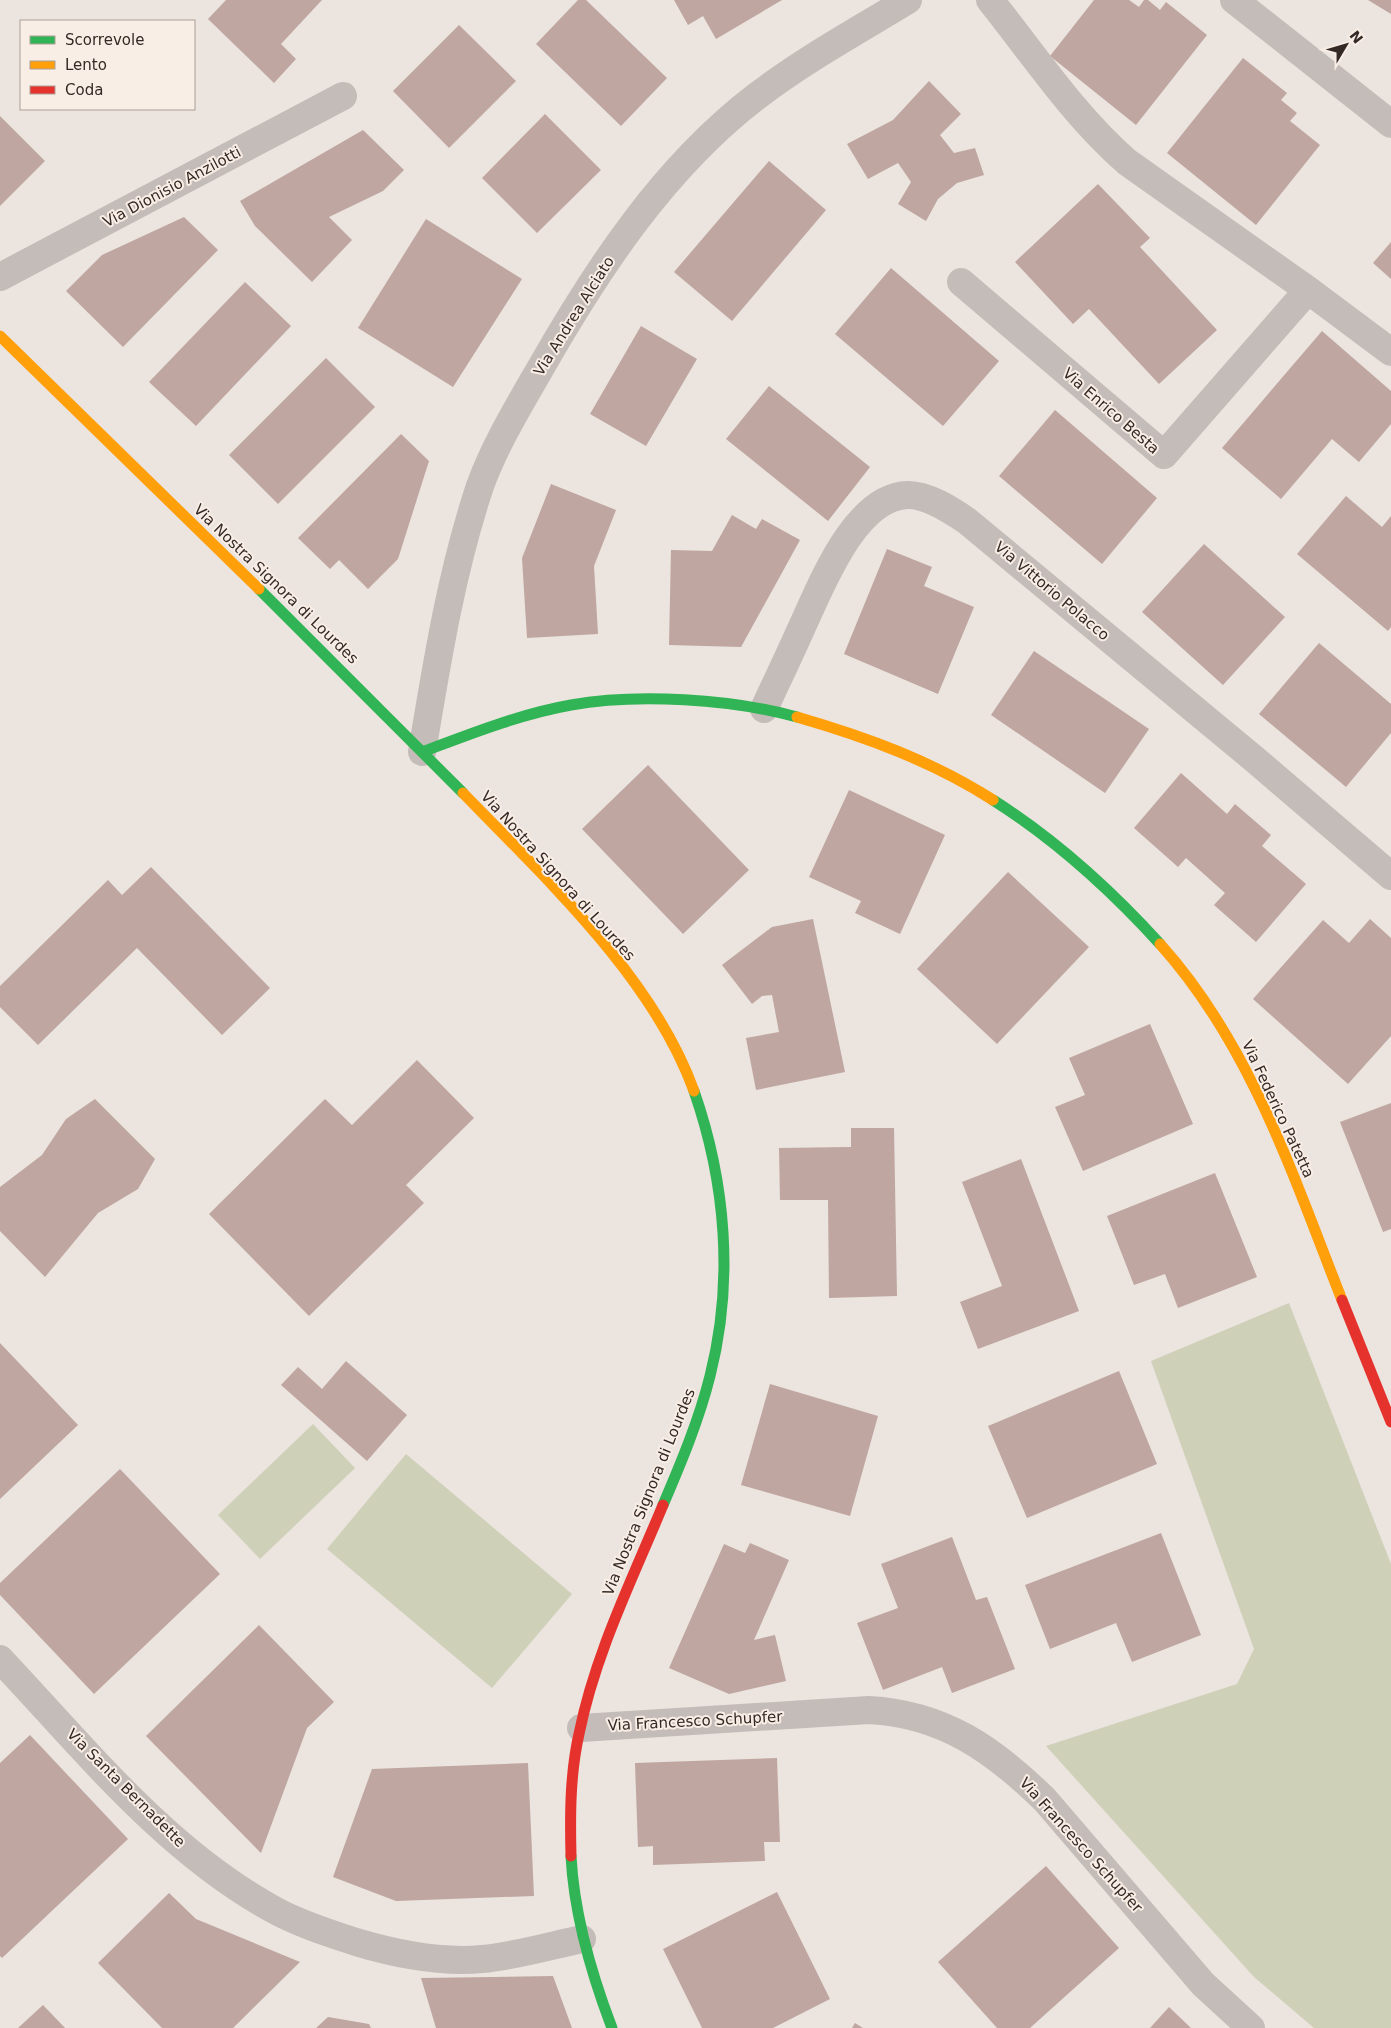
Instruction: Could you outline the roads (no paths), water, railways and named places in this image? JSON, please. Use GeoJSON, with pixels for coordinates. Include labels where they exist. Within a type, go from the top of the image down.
{"type":"FeatureCollection","features":[{"type":"Feature","properties":{"kind":"street","name":"Via Andrea Alciato"},"geometry":{"type":"LineString","coordinates":[[422,752],[456,566],[482,483],[520,404],[576,307],[650,204],[672,177],[723,124],[757,95],[791,72],[908,0]]}},
{"type":"Feature","properties":{"kind":"street"},"geometry":{"type":"LineString","coordinates":[[990,0],[1086,123],[1106,144],[1127,162],[1308,290],[1391,352]]}},
{"type":"Feature","properties":{"kind":"street"},"geometry":{"type":"LineString","coordinates":[[1234,0],[1391,124]]}},
{"type":"Feature","properties":{"kind":"street","name":"Via Dionisio Anzilotti"},"geometry":{"type":"LineString","coordinates":[[0,277],[343,96]]}},
{"type":"Feature","properties":{"kind":"street","name":"Via Enrico Besta"},"geometry":{"type":"LineString","coordinates":[[961,282],[1164,455],[1308,290]]}},
{"type":"Feature","properties":{"kind":"street","name":"Via Nostra Signora di Lourdes"},"geometry":{"type":"LineString","coordinates":[[0,336],[335,663],[575,912],[649,1004],[678,1053],[696,1098],[706,1133],[719,1197],[725,1254],[720,1325],[712,1369],[680,1465],[631,1578],[602,1654],[587,1699],[576,1756],[571,1830],[574,1892],[582,1939],[612,2028]]}},
{"type":"Feature","properties":{"kind":"street","name":"Via Vittorio Polacco"},"geometry":{"type":"LineString","coordinates":[[764,709],[832,563],[852,531],[870,512],[882,503],[906,495],[916,495],[944,507],[967,521],[1253,758],[1391,876]]}},
{"type":"Feature","properties":{"kind":"street","name":"Via Federico Patetta"},"geometry":{"type":"LineString","coordinates":[[422,752],[508,721],[586,703],[684,700],[764,709],[804,718],[872,740],[926,763],[1019,814],[1061,845],[1133,913],[1190,980],[1213,1012],[1249,1075],[1292,1172],[1391,1422]]}},
{"type":"Feature","properties":{"kind":"street","name":"Via Santa Bernadette"},"geometry":{"type":"LineString","coordinates":[[0,1659],[165,1831],[220,1874],[260,1902],[294,1920],[367,1945],[424,1958],[481,1959],[582,1939]]}},
{"type":"Feature","properties":{"kind":"street","name":"Via Francesco Schupfer"},"geometry":{"type":"LineString","coordinates":[[581,1728],[869,1710],[902,1713],[941,1724],[977,1744],[1026,1782],[1056,1813],[1203,1984],[1251,2028]]}}]}
